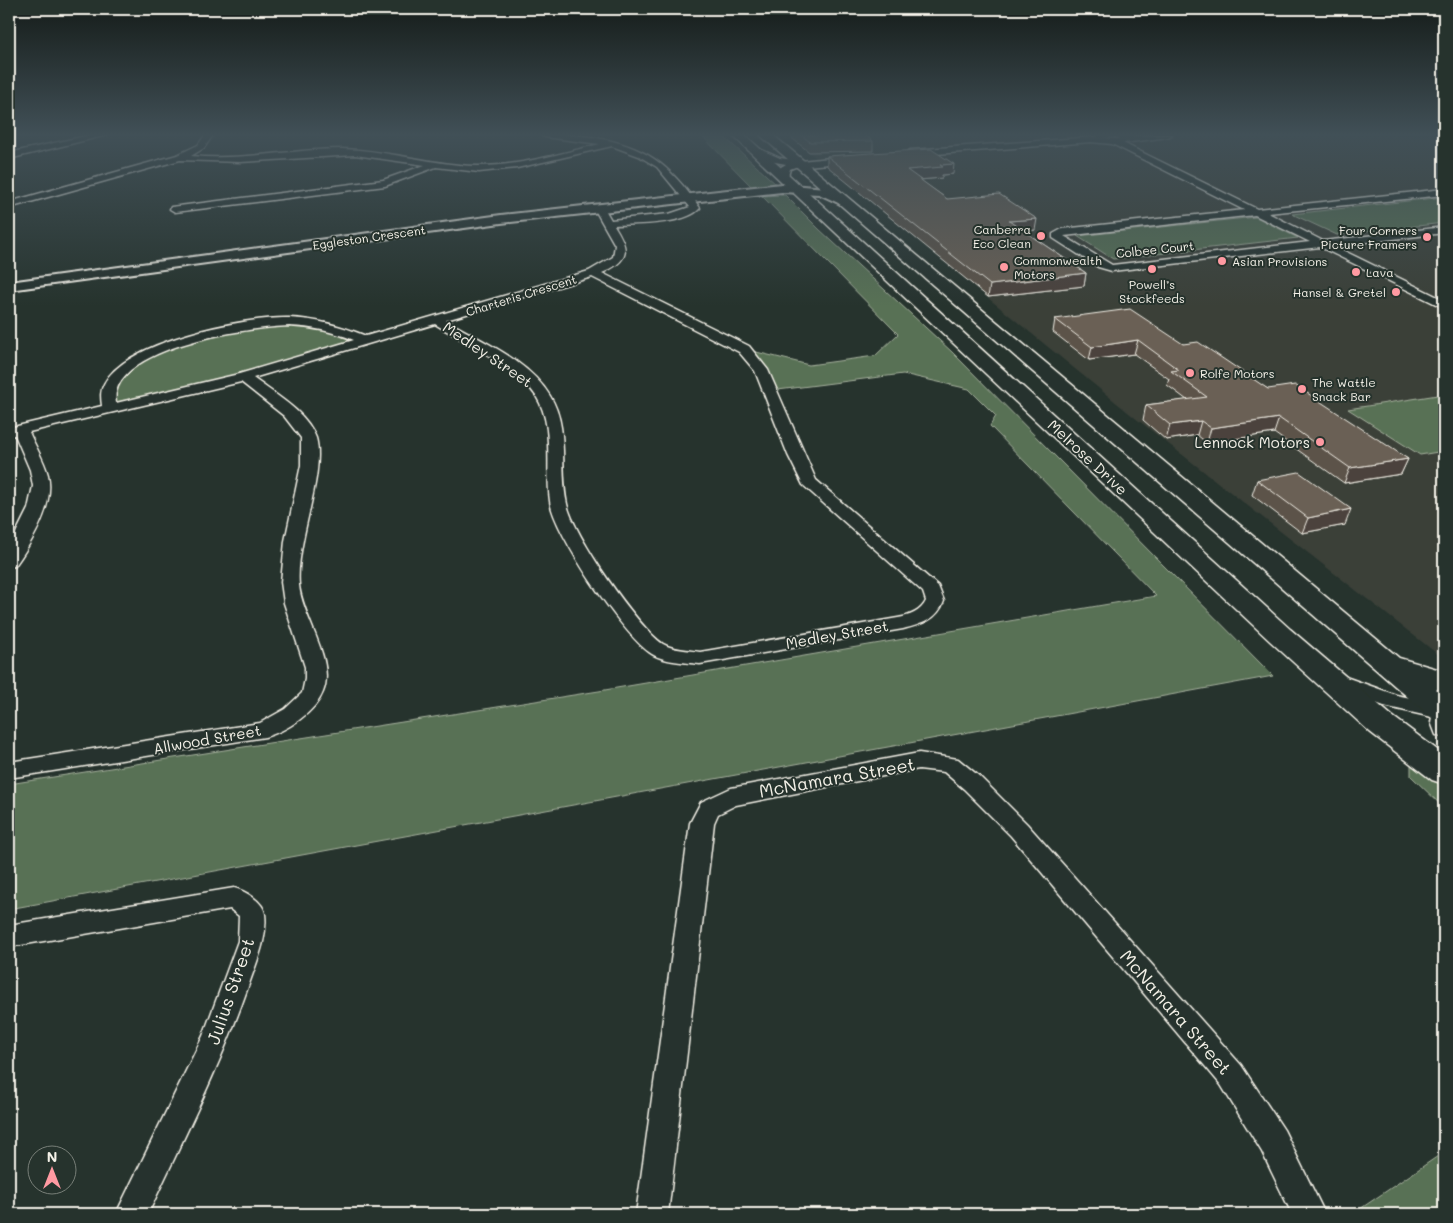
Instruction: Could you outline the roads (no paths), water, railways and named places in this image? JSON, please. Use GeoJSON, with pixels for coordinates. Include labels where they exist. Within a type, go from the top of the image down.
{"type":"FeatureCollection","features":[{"type":"Feature","properties":{"kind":"main road","name":"Melrose Drive"},"geometry":{"type":"LineString","coordinates":[[816,192],[1326,675],[1382,724],[1444,772]]}},
{"type":"Feature","properties":{"kind":"main road","name":"Melrose Drive"},"geometry":{"type":"LineString","coordinates":[[826,192],[847,203],[1444,712]]}},
{"type":"Feature","properties":{"kind":"main road"},"geometry":{"type":"LineString","coordinates":[[1383,660],[1444,681]]}},
{"type":"Feature","properties":{"kind":"street"},"geometry":{"type":"LineString","coordinates":[[9,205],[55,192]]}},
{"type":"Feature","properties":{"kind":"street"},"geometry":{"type":"LineString","coordinates":[[175,209],[312,192]]}},
{"type":"Feature","properties":{"kind":"street"},"geometry":{"type":"LineString","coordinates":[[608,223],[686,214],[695,210],[682,192]]}},
{"type":"Feature","properties":{"kind":"street","name":"Eggleston Crescent"},"geometry":{"type":"LineString","coordinates":[[9,286],[483,221],[731,195],[787,192]]}},
{"type":"Feature","properties":{"kind":"street"},"geometry":{"type":"LineString","coordinates":[[1219,192],[1444,304]]}},
{"type":"Feature","properties":{"kind":"street"},"geometry":{"type":"LineString","coordinates":[[1233,192],[1444,294]]}},
{"type":"Feature","properties":{"kind":"street","name":"Colbee Court"},"geometry":{"type":"LineString","coordinates":[[1443,192],[1062,232],[1057,236],[1102,265],[1112,268],[1444,230]]}},
{"type":"Feature","properties":{"kind":"street","name":"Charteris Crescent"},"geometry":{"type":"LineString","coordinates":[[14,431],[109,407],[243,377],[612,266],[621,255],[621,244],[598,208]]}},
{"type":"Feature","properties":{"kind":"street","name":"Medley Street"},"geometry":{"type":"LineString","coordinates":[[437,320],[535,384],[544,398],[551,416],[561,517],[574,541],[630,619],[654,647],[680,656],[700,658],[898,624],[911,621],[929,612],[934,601],[932,590],[809,482],[761,370],[744,349],[593,273]]}},
{"type":"Feature","properties":{"kind":"street"},"geometry":{"type":"LineString","coordinates":[[109,407],[108,393],[116,377],[134,361],[188,338],[224,328],[250,324],[319,325],[343,330],[364,340]]}},
{"type":"Feature","properties":{"kind":"street","name":"Allwood Street"},"geometry":{"type":"LineString","coordinates":[[9,770],[265,730],[296,712],[314,692],[315,670],[290,591],[292,542],[309,463],[310,441],[303,425],[243,377]]}},
{"type":"Feature","properties":{"kind":"street"},"geometry":{"type":"LineString","coordinates":[[9,562],[26,534],[40,496],[41,477],[14,431]]}},
{"type":"Feature","properties":{"kind":"street"},"geometry":{"type":"LineString","coordinates":[[1326,675],[1382,698],[1415,708],[1444,712],[1442,722],[1444,730]]}},
{"type":"Feature","properties":{"kind":"street","name":"McNamara Street"},"geometry":{"type":"LineString","coordinates":[[652,1214],[702,823],[709,808],[731,797],[919,761],[950,765],[972,783],[1012,823],[1231,1075],[1273,1141],[1309,1214]]}},
{"type":"Feature","properties":{"kind":"street","name":"Julius Street"},"geometry":{"type":"LineString","coordinates":[[9,936],[234,898],[252,912],[251,942],[216,1039],[132,1214]]}},
{"type":"Feature","properties":{"kind":"place","name":"Canberra Eco Clean"},"geometry":{"type":"Point","coordinates":[1041,236]}},
{"type":"Feature","properties":{"kind":"place","name":"Four Corners Picture Framers"},"geometry":{"type":"Point","coordinates":[1427,237]}},
{"type":"Feature","properties":{"kind":"place","name":"Asian Provisions"},"geometry":{"type":"Point","coordinates":[1222,261]}},
{"type":"Feature","properties":{"kind":"place","name":"Commonwealth Motors"},"geometry":{"type":"Point","coordinates":[1004,267]}},
{"type":"Feature","properties":{"kind":"place","name":"Powell’s Stockfeeds"},"geometry":{"type":"Point","coordinates":[1152,269]}},
{"type":"Feature","properties":{"kind":"place","name":"Lava"},"geometry":{"type":"Point","coordinates":[1356,272]}},
{"type":"Feature","properties":{"kind":"place","name":"Hansel & Gretel"},"geometry":{"type":"Point","coordinates":[1396,292]}},
{"type":"Feature","properties":{"kind":"place","name":"Rolfe Motors"},"geometry":{"type":"Point","coordinates":[1190,373]}},
{"type":"Feature","properties":{"kind":"place","name":"The Wattle Snack Bar"},"geometry":{"type":"Point","coordinates":[1302,389]}},
{"type":"Feature","properties":{"kind":"place","name":"Lennock Motors"},"geometry":{"type":"Point","coordinates":[1320,442]}}]}
